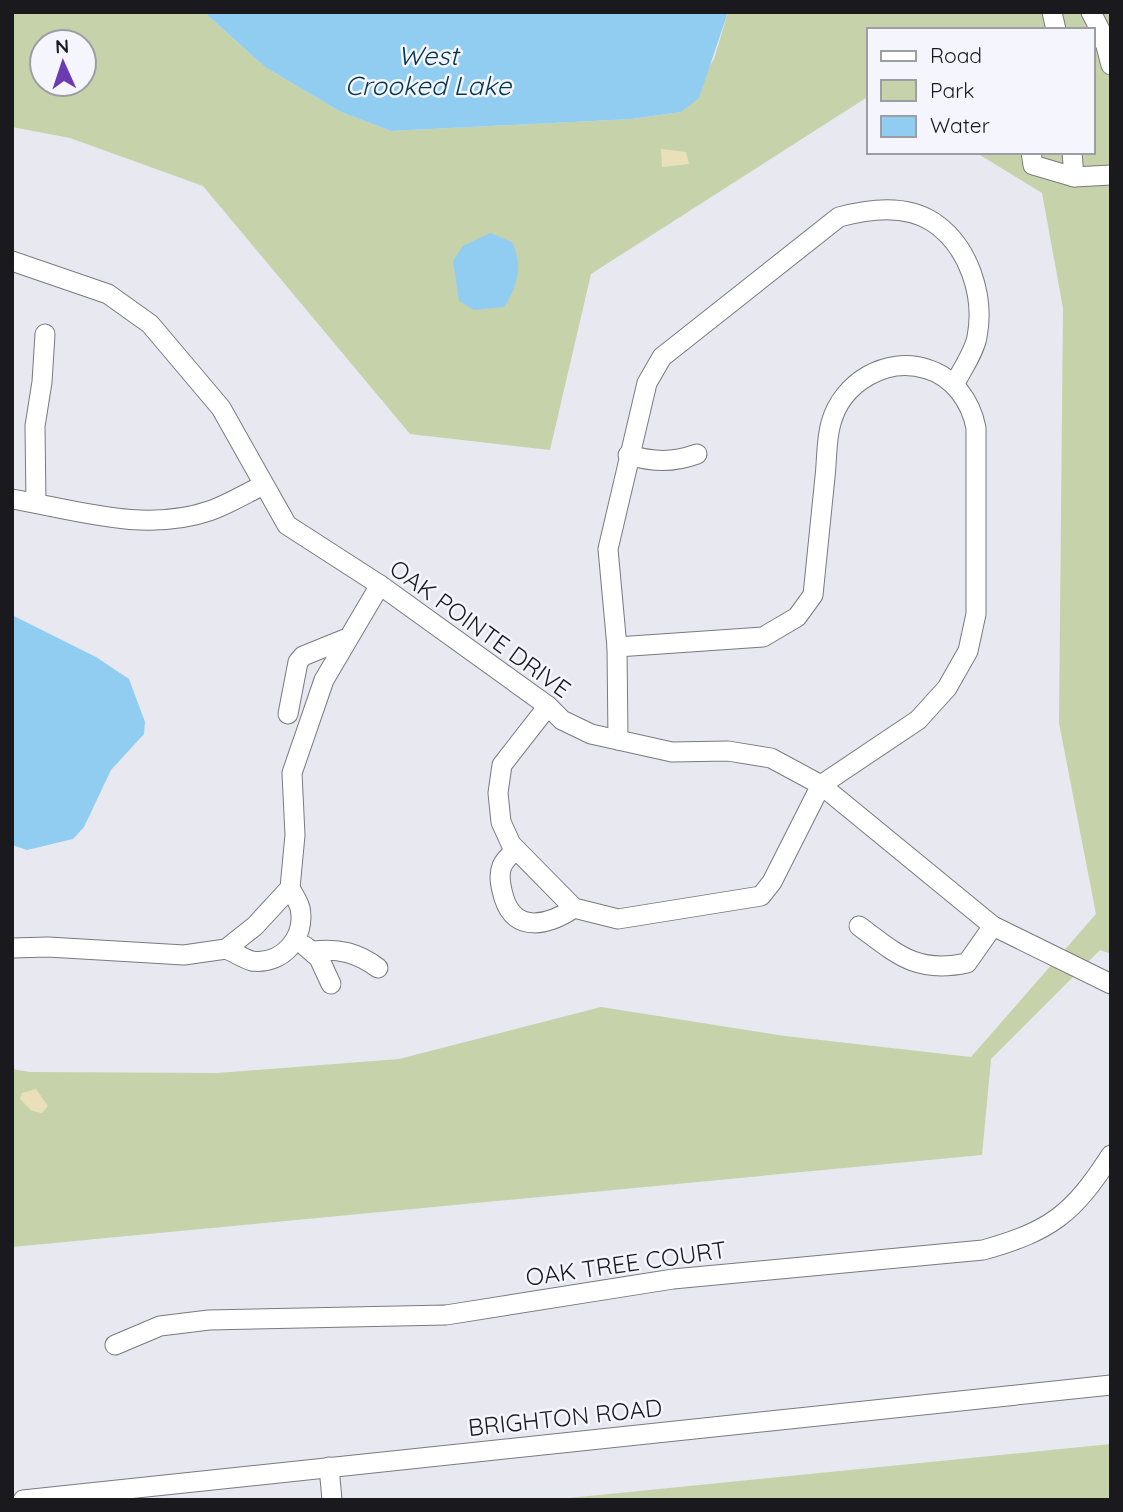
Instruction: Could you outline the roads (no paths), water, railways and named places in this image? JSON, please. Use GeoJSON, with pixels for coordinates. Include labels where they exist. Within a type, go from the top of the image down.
{"type":"FeatureCollection","features":[{"type":"Feature","properties":{"kind":"street"},"geometry":{"type":"LineString","coordinates":[[1091,12],[1111,65]]}},
{"type":"Feature","properties":{"kind":"street"},"geometry":{"type":"LineString","coordinates":[[1031,154],[1033,165],[1073,177],[1108,178]]}},
{"type":"Feature","properties":{"kind":"street"},"geometry":{"type":"LineString","coordinates":[[1072,154],[1073,177]]}},
{"type":"Feature","properties":{"kind":"street"},"geometry":{"type":"LineString","coordinates":[[618,740],[617,647],[608,549],[628,455],[648,383],[662,358],[839,217],[868,209],[909,212],[933,222],[960,249],[975,281],[980,305],[977,340],[954,385]]}},
{"type":"Feature","properties":{"kind":"street","name":"OAK POINTE DRIVE"},"geometry":{"type":"LineString","coordinates":[[12,261],[108,293],[150,324],[221,408],[262,485],[287,525],[380,585],[548,706],[562,720],[591,734],[671,752],[728,751],[771,758],[821,785],[993,926],[1111,984]]}},
{"type":"Feature","properties":{"kind":"street"},"geometry":{"type":"LineString","coordinates":[[36,503],[35,426],[43,382],[46,334]]}},
{"type":"Feature","properties":{"kind":"street"},"geometry":{"type":"LineString","coordinates":[[548,706],[502,765],[498,793],[501,822],[516,850],[574,908],[618,919],[761,896],[772,882],[821,785],[918,720],[947,688],[968,652],[976,614],[976,428],[968,402],[954,385],[930,369],[904,364],[876,370],[851,388],[831,422],[813,595],[797,617],[763,637],[617,647]]}},
{"type":"Feature","properties":{"kind":"street"},"geometry":{"type":"LineString","coordinates":[[628,455],[653,461],[676,461],[698,454]]}},
{"type":"Feature","properties":{"kind":"street"},"geometry":{"type":"LineString","coordinates":[[12,499],[129,520],[164,519],[209,511],[262,485]]}},
{"type":"Feature","properties":{"kind":"street"},"geometry":{"type":"LineString","coordinates":[[226,949],[252,961],[274,958],[290,949],[302,929],[300,906],[290,888],[295,835],[292,773],[324,680],[345,639],[380,585]]}},
{"type":"Feature","properties":{"kind":"street"},"geometry":{"type":"LineString","coordinates":[[288,714],[298,662],[303,656],[345,639]]}},
{"type":"Feature","properties":{"kind":"street"},"geometry":{"type":"LineString","coordinates":[[516,850],[503,863],[500,874],[506,904],[515,917],[535,924],[551,922],[574,908]]}},
{"type":"Feature","properties":{"kind":"street"},"geometry":{"type":"LineString","coordinates":[[12,948],[48,947],[184,955],[226,949],[255,926],[290,888]]}},
{"type":"Feature","properties":{"kind":"street"},"geometry":{"type":"LineString","coordinates":[[859,926],[906,961],[926,967],[967,963],[993,926]]}},
{"type":"Feature","properties":{"kind":"street"},"geometry":{"type":"LineString","coordinates":[[295,940],[314,951],[347,952],[360,956],[378,968]]}},
{"type":"Feature","properties":{"kind":"street"},"geometry":{"type":"LineString","coordinates":[[314,951],[331,984]]}},
{"type":"Feature","properties":{"kind":"street","name":"OAK TREE COURT"},"geometry":{"type":"LineString","coordinates":[[115,1345],[160,1326],[209,1320],[446,1315],[673,1279],[983,1250],[1025,1238],[1057,1220],[1086,1194],[1111,1155]]}},
{"type":"Feature","properties":{"kind":"street","name":"BRIGHTON ROAD"},"geometry":{"type":"LineString","coordinates":[[23,1500],[1111,1385]]}},
{"type":"Feature","properties":{"kind":"street"},"geometry":{"type":"LineString","coordinates":[[329,1467],[332,1500]]}},
{"type":"Feature","properties":{"kind":"water","name":"West Crooked Lake"},"geometry":{"type":"Polygon","coordinates":[[[204,12],[728,12],[699,98],[681,112],[632,119],[391,131],[341,112],[265,67],[204,12]]]}},
{"type":"Feature","properties":{"kind":"water"},"geometry":{"type":"Polygon","coordinates":[[[490,233],[512,242],[518,267],[516,283],[504,307],[474,310],[459,301],[453,261],[463,246],[490,233]]]}},
{"type":"Feature","properties":{"kind":"water"},"geometry":{"type":"Polygon","coordinates":[[[12,615],[96,657],[129,679],[145,722],[144,734],[111,770],[84,827],[73,839],[27,850],[12,845],[12,615]]]}}]}
